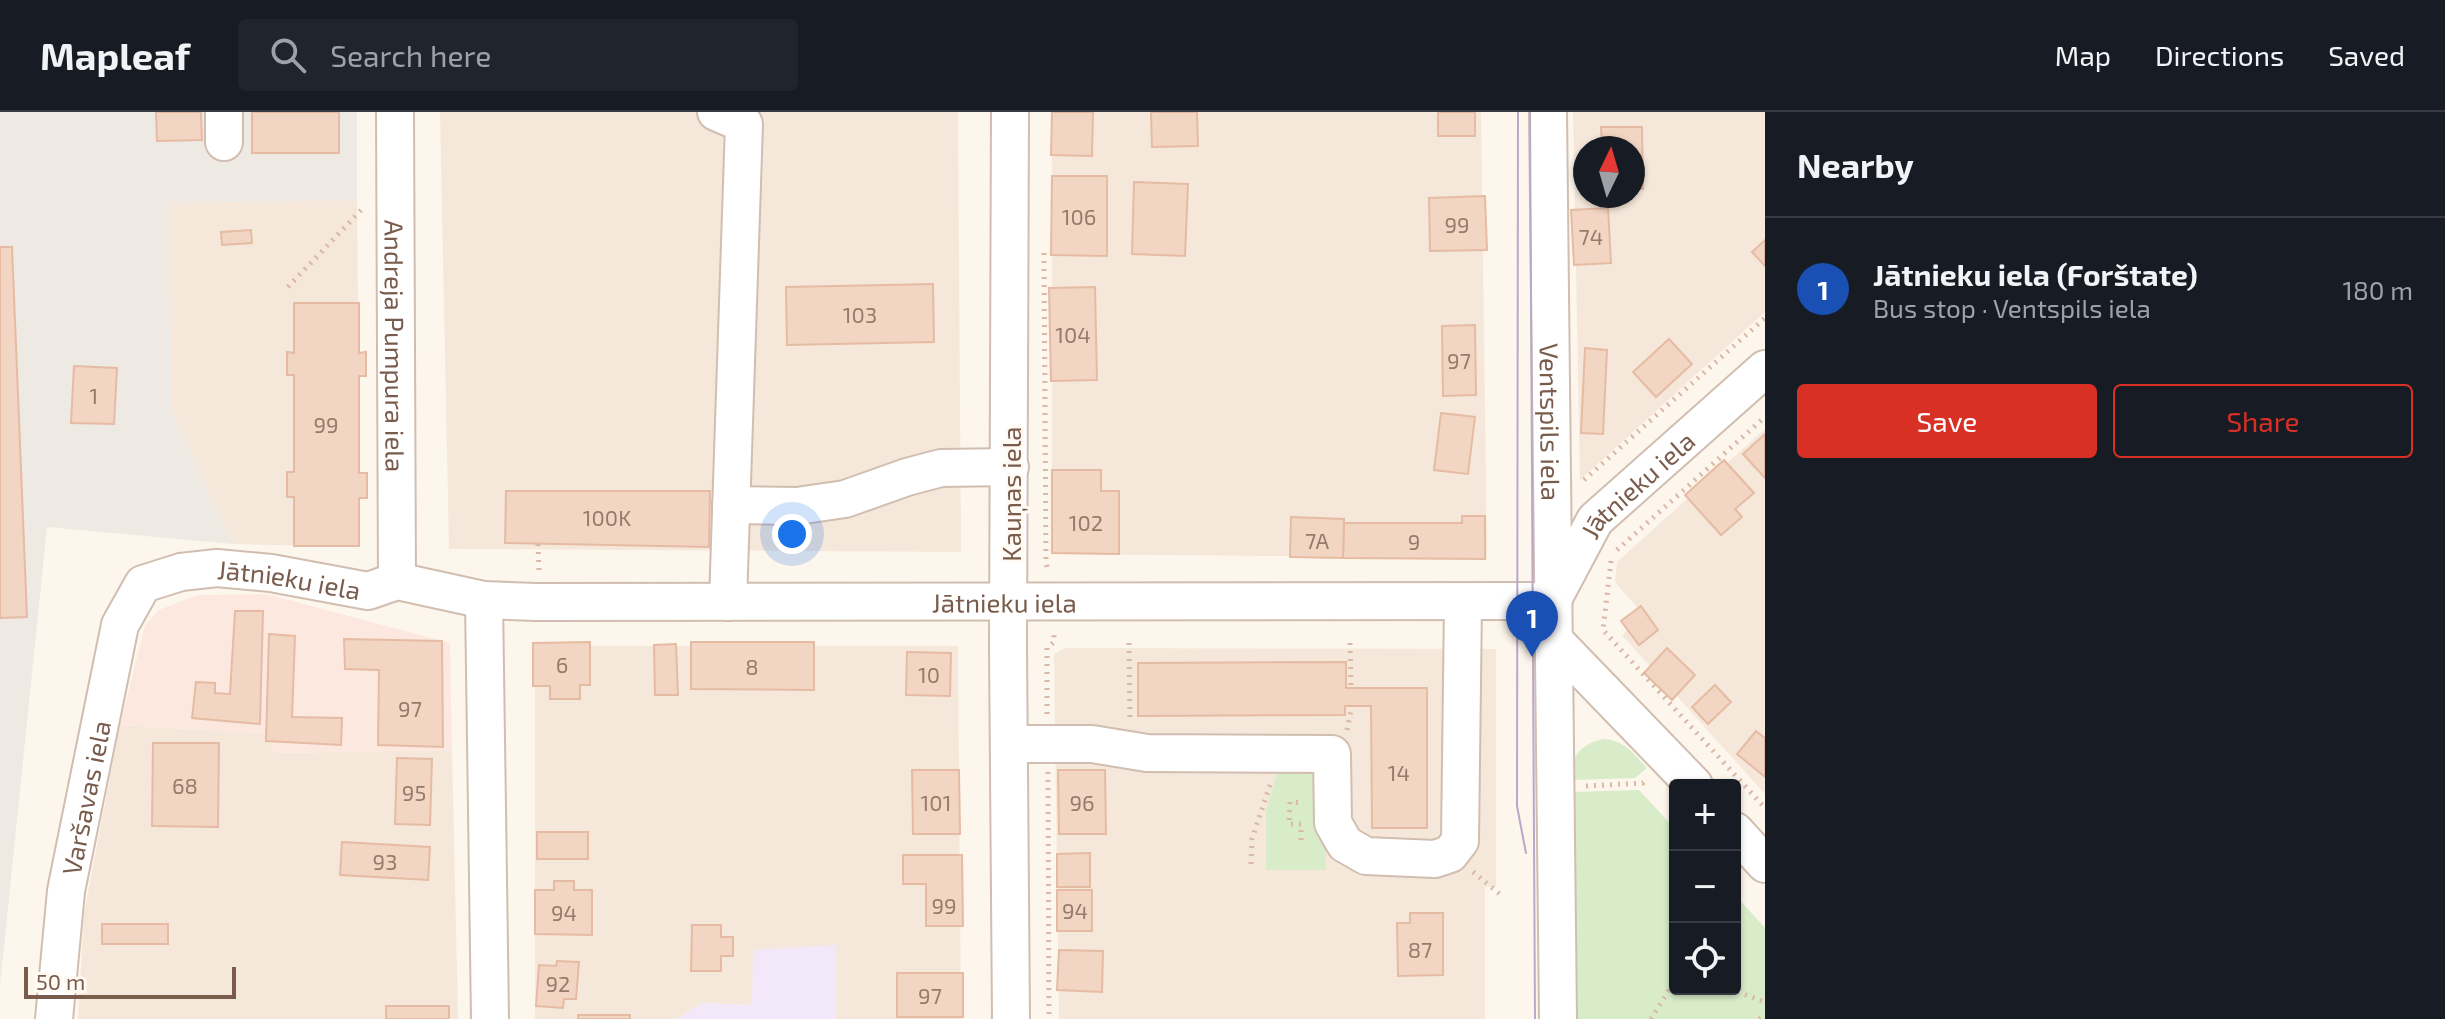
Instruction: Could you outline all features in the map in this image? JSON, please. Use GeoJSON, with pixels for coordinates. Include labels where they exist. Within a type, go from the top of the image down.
{"type":"FeatureCollection","features":[{"type":"Feature","properties":{"kind":"street","name":"Andreja Pumpura iela"},"geometry":{"type":"LineString","coordinates":[[395,112],[397,581]]}},
{"type":"Feature","properties":{"kind":"street"},"geometry":{"type":"LineString","coordinates":[[716,112],[744,124],[728,602]]}},
{"type":"Feature","properties":{"kind":"street","name":"Kauņas iela"},"geometry":{"type":"LineString","coordinates":[[1010,112],[1011,1019]]}},
{"type":"Feature","properties":{"kind":"street","name":"Ventspils iela"},"geometry":{"type":"LineString","coordinates":[[1548,112],[1558,1019]]}},
{"type":"Feature","properties":{"kind":"street","name":"Jātnieku iela"},"geometry":{"type":"LineString","coordinates":[[143,584],[181,572],[217,568],[271,573],[368,591],[397,581],[484,600],[1009,603],[1552,601],[1595,520],[1765,369]]}},
{"type":"Feature","properties":{"kind":"street"},"geometry":{"type":"LineString","coordinates":[[731,505],[797,506],[845,499],[941,468],[1010,467]]}},
{"type":"Feature","properties":{"kind":"street","name":"Varšavas iela"},"geometry":{"type":"LineString","coordinates":[[54,1019],[66,891],[120,625],[143,584]]}},
{"type":"Feature","properties":{"kind":"street"},"geometry":{"type":"LineString","coordinates":[[484,600],[490,1019]]}},
{"type":"Feature","properties":{"kind":"street"},"geometry":{"type":"LineString","coordinates":[[1009,744],[1092,744],[1147,753],[1332,754],[1333,823],[1345,844],[1366,856],[1435,859],[1450,854],[1460,841],[1463,603]]}},
{"type":"Feature","properties":{"kind":"street"},"geometry":{"type":"LineString","coordinates":[[1554,640],[1688,779]]}},
{"type":"Feature","properties":{"kind":"street"},"geometry":{"type":"LineString","coordinates":[[1741,838],[1765,864]]}},
{"type":"Feature","properties":{"kind":"path"},"geometry":{"type":"LineString","coordinates":[[288,287],[366,204]]}},
{"type":"Feature","properties":{"kind":"path"},"geometry":{"type":"LineString","coordinates":[[1044,252],[1046,563],[1050,574]]}},
{"type":"Feature","properties":{"kind":"path"},"geometry":{"type":"LineString","coordinates":[[1583,482],[1765,318]]}},
{"type":"Feature","properties":{"kind":"path"},"geometry":{"type":"LineString","coordinates":[[1765,417],[1612,555],[1603,630],[1765,808]]}},
{"type":"Feature","properties":{"kind":"path"},"geometry":{"type":"LineString","coordinates":[[538,544],[538,561]]}},
{"type":"Feature","properties":{"kind":"path"},"geometry":{"type":"LineString","coordinates":[[1049,1019],[1047,648],[1054,642],[1054,623]]}},
{"type":"Feature","properties":{"kind":"path"},"geometry":{"type":"LineString","coordinates":[[1129,643],[1129,718],[1147,753]]}},
{"type":"Feature","properties":{"kind":"path"},"geometry":{"type":"LineString","coordinates":[[1350,643],[1351,688]]}},
{"type":"Feature","properties":{"kind":"path"},"geometry":{"type":"LineString","coordinates":[[1251,864],[1252,839],[1280,754]]}},
{"type":"Feature","properties":{"kind":"path"},"geometry":{"type":"LineString","coordinates":[[1555,786],[1643,783],[1652,772]]}},
{"type":"Feature","properties":{"kind":"path"},"geometry":{"type":"LineString","coordinates":[[1651,1019],[1669,990]]}},
{"type":"Feature","properties":{"kind":"path"},"geometry":{"type":"LineString","coordinates":[[1741,993],[1765,1002]]}},
{"type":"Feature","properties":{"kind":"path"},"geometry":{"type":"LineString","coordinates":[[1759,1019],[1765,1015]]}},
{"type":"Feature","properties":{"kind":"shaded area"},"geometry":{"type":"Polygon","coordinates":[[[0,112],[357,112],[357,200],[169,203],[172,411],[233,544],[47,527],[0,986],[0,112]]]}},
{"type":"Feature","properties":{"kind":"shaded area"},"geometry":{"type":"Polygon","coordinates":[[[440,112],[958,112],[961,552],[449,549],[440,112]]]}},
{"type":"Feature","properties":{"kind":"shaded area"},"geometry":{"type":"Polygon","coordinates":[[[1052,112],[1481,112],[1487,558],[1052,554],[1052,112]]]}},
{"type":"Feature","properties":{"kind":"shaded area"},"geometry":{"type":"Polygon","coordinates":[[[1573,112],[1765,112],[1765,312],[1580,480],[1575,208],[1645,208],[1645,136],[1573,136],[1573,112]]]}},
{"type":"Feature","properties":{"kind":"shaded area"},"geometry":{"type":"Polygon","coordinates":[[[357,200],[360,547],[233,544],[172,411],[168,202],[357,200]]]}},
{"type":"Feature","properties":{"kind":"shaded area"},"geometry":{"type":"Polygon","coordinates":[[[1765,429],[1765,794],[1622,635],[1643,614],[1615,582],[1617,562],[1765,429]]]}},
{"type":"Feature","properties":{"kind":"shaded area"},"geometry":{"type":"Polygon","coordinates":[[[266,594],[450,643],[452,750],[273,753],[272,734],[120,725],[145,625],[159,610],[197,595],[266,594]]]}},
{"type":"Feature","properties":{"kind":"shaded area"},"geometry":{"type":"Polygon","coordinates":[[[535,646],[958,646],[961,1019],[836,1019],[835,945],[752,1005],[703,1003],[676,1019],[535,1019],[535,646]]]}},
{"type":"Feature","properties":{"kind":"shaded area"},"geometry":{"type":"Polygon","coordinates":[[[1065,648],[1496,649],[1496,887],[1485,887],[1485,1019],[1059,1019],[1054,654],[1065,648]]]}},
{"type":"Feature","properties":{"kind":"shaded area"},"geometry":{"type":"Polygon","coordinates":[[[120,725],[272,734],[273,753],[452,750],[458,1019],[78,1019],[84,913],[120,725]]]}},
{"type":"Feature","properties":{"kind":"shaded area"},"geometry":{"type":"Polygon","coordinates":[[[835,945],[836,1019],[676,1019],[703,1003],[752,1005],[753,950],[835,945]]]}},
{"type":"Feature","properties":{"kind":"green space"},"geometry":{"type":"Polygon","coordinates":[[[1603,739],[1622,745],[1647,768],[1635,778],[1571,780],[1578,753],[1587,745],[1603,739]]]}},
{"type":"Feature","properties":{"kind":"green space"},"geometry":{"type":"Polygon","coordinates":[[[1325,770],[1326,870],[1266,870],[1266,810],[1278,771],[1325,770]]]}},
{"type":"Feature","properties":{"kind":"green space"},"geometry":{"type":"Polygon","coordinates":[[[1639,790],[1669,822],[1669,995],[1741,995],[1741,902],[1765,928],[1765,1019],[1573,1019],[1571,792],[1639,790]]]}},
{"type":"Feature","properties":{"kind":"building"},"geometry":{"type":"Polygon","coordinates":[[[156,112],[201,112],[202,140],[157,141],[156,112]]]}},
{"type":"Feature","properties":{"kind":"building"},"geometry":{"type":"Polygon","coordinates":[[[252,112],[339,112],[339,153],[252,153],[252,112]]]}},
{"type":"Feature","properties":{"kind":"building"},"geometry":{"type":"Polygon","coordinates":[[[1052,112],[1093,112],[1092,156],[1051,155],[1052,112]]]}},
{"type":"Feature","properties":{"kind":"building"},"geometry":{"type":"Polygon","coordinates":[[[1151,112],[1197,112],[1198,146],[1152,147],[1151,112]]]}},
{"type":"Feature","properties":{"kind":"building"},"geometry":{"type":"Polygon","coordinates":[[[1438,112],[1475,112],[1475,136],[1438,136],[1438,112]]]}},
{"type":"Feature","properties":{"kind":"building"},"geometry":{"type":"Polygon","coordinates":[[[1601,127],[1642,127],[1642,136],[1601,136],[1601,127]]]}},
{"type":"Feature","properties":{"kind":"building"},"geometry":{"type":"Polygon","coordinates":[[[1052,176],[1107,176],[1107,256],[1051,255],[1052,176]]]}},
{"type":"Feature","properties":{"kind":"building"},"geometry":{"type":"Polygon","coordinates":[[[1134,182],[1188,184],[1185,256],[1132,254],[1134,182]]]}},
{"type":"Feature","properties":{"kind":"building"},"geometry":{"type":"Polygon","coordinates":[[[1485,196],[1487,250],[1430,251],[1429,198],[1485,196]]]}},
{"type":"Feature","properties":{"kind":"building"},"geometry":{"type":"Polygon","coordinates":[[[1608,208],[1611,263],[1574,265],[1571,210],[1608,208]]]}},
{"type":"Feature","properties":{"kind":"building"},"geometry":{"type":"Polygon","coordinates":[[[251,230],[252,243],[222,245],[221,232],[251,230]]]}},
{"type":"Feature","properties":{"kind":"building"},"geometry":{"type":"Polygon","coordinates":[[[1765,240],[1765,266],[1752,252],[1765,240]]]}},
{"type":"Feature","properties":{"kind":"building"},"geometry":{"type":"Polygon","coordinates":[[[0,247],[12,247],[27,617],[0,618],[0,247]]]}},
{"type":"Feature","properties":{"kind":"building"},"geometry":{"type":"Polygon","coordinates":[[[933,284],[934,342],[787,345],[786,287],[933,284]]]}},
{"type":"Feature","properties":{"kind":"building"},"geometry":{"type":"Polygon","coordinates":[[[1095,287],[1097,380],[1051,381],[1049,288],[1095,287]]]}},
{"type":"Feature","properties":{"kind":"building"},"geometry":{"type":"Polygon","coordinates":[[[294,303],[359,303],[359,353],[366,352],[366,376],[359,376],[359,473],[367,473],[367,498],[359,498],[359,546],[294,546],[294,497],[287,497],[287,472],[294,472],[294,375],[287,375],[287,352],[294,353],[294,303]]]}},
{"type":"Feature","properties":{"kind":"building"},"geometry":{"type":"Polygon","coordinates":[[[1475,325],[1476,395],[1443,396],[1442,326],[1475,325]]]}},
{"type":"Feature","properties":{"kind":"building"},"geometry":{"type":"Polygon","coordinates":[[[1669,339],[1692,364],[1656,397],[1633,372],[1669,339]]]}},
{"type":"Feature","properties":{"kind":"building"},"geometry":{"type":"Polygon","coordinates":[[[1585,348],[1607,350],[1603,434],[1581,433],[1585,348]]]}},
{"type":"Feature","properties":{"kind":"building"},"geometry":{"type":"Polygon","coordinates":[[[74,366],[117,368],[114,424],[71,423],[74,366]]]}},
{"type":"Feature","properties":{"kind":"building"},"geometry":{"type":"Polygon","coordinates":[[[1441,413],[1475,417],[1468,474],[1434,470],[1441,413]]]}},
{"type":"Feature","properties":{"kind":"building"},"geometry":{"type":"Polygon","coordinates":[[[1765,434],[1765,478],[1743,454],[1765,434]]]}},
{"type":"Feature","properties":{"kind":"building"},"geometry":{"type":"Polygon","coordinates":[[[1724,460],[1754,493],[1735,509],[1742,517],[1721,535],[1685,495],[1724,460]]]}},
{"type":"Feature","properties":{"kind":"building"},"geometry":{"type":"Polygon","coordinates":[[[1052,470],[1101,470],[1101,491],[1119,491],[1119,554],[1052,553],[1052,470]]]}},
{"type":"Feature","properties":{"kind":"building"},"geometry":{"type":"Polygon","coordinates":[[[506,491],[710,491],[709,547],[505,543],[506,491]]]}},
{"type":"Feature","properties":{"kind":"building"},"geometry":{"type":"Polygon","coordinates":[[[1462,516],[1485,516],[1485,559],[1343,558],[1344,523],[1462,523],[1462,516]]]}},
{"type":"Feature","properties":{"kind":"building"},"geometry":{"type":"Polygon","coordinates":[[[1291,517],[1344,519],[1343,558],[1290,557],[1291,517]]]}},
{"type":"Feature","properties":{"kind":"building"},"geometry":{"type":"Polygon","coordinates":[[[1641,606],[1658,630],[1639,645],[1621,621],[1641,606]]]}},
{"type":"Feature","properties":{"kind":"building"},"geometry":{"type":"Polygon","coordinates":[[[235,611],[263,611],[260,724],[192,718],[196,682],[215,683],[215,693],[230,694],[235,611]]]}},
{"type":"Feature","properties":{"kind":"building"},"geometry":{"type":"Polygon","coordinates":[[[269,634],[295,636],[292,717],[342,718],[341,745],[266,741],[269,634]]]}},
{"type":"Feature","properties":{"kind":"building"},"geometry":{"type":"Polygon","coordinates":[[[344,639],[442,641],[443,747],[378,745],[379,670],[345,669],[344,639]]]}},
{"type":"Feature","properties":{"kind":"building"},"geometry":{"type":"Polygon","coordinates":[[[590,642],[590,685],[580,685],[580,699],[550,699],[550,686],[533,686],[533,643],[590,642]]]}},
{"type":"Feature","properties":{"kind":"building"},"geometry":{"type":"Polygon","coordinates":[[[691,642],[814,642],[814,690],[691,689],[691,642]]]}},
{"type":"Feature","properties":{"kind":"building"},"geometry":{"type":"Polygon","coordinates":[[[676,644],[678,695],[655,695],[654,645],[676,644]]]}},
{"type":"Feature","properties":{"kind":"building"},"geometry":{"type":"Polygon","coordinates":[[[1667,648],[1695,675],[1672,700],[1644,673],[1667,648]]]}},
{"type":"Feature","properties":{"kind":"building"},"geometry":{"type":"Polygon","coordinates":[[[907,652],[951,653],[950,696],[906,695],[907,652]]]}},
{"type":"Feature","properties":{"kind":"building"},"geometry":{"type":"Polygon","coordinates":[[[1346,662],[1346,688],[1427,688],[1427,828],[1372,828],[1371,706],[1345,706],[1345,715],[1138,716],[1138,663],[1346,662]]]}},
{"type":"Feature","properties":{"kind":"building"},"geometry":{"type":"Polygon","coordinates":[[[1715,685],[1731,702],[1708,724],[1692,707],[1715,685]]]}},
{"type":"Feature","properties":{"kind":"building"},"geometry":{"type":"Polygon","coordinates":[[[1756,731],[1765,738],[1765,777],[1737,754],[1756,731]]]}},
{"type":"Feature","properties":{"kind":"building"},"geometry":{"type":"Polygon","coordinates":[[[153,743],[219,743],[218,827],[152,826],[153,743]]]}},
{"type":"Feature","properties":{"kind":"building"},"geometry":{"type":"Polygon","coordinates":[[[397,758],[432,759],[430,825],[395,824],[397,758]]]}},
{"type":"Feature","properties":{"kind":"building"},"geometry":{"type":"Polygon","coordinates":[[[912,770],[959,770],[960,834],[913,834],[912,770]]]}},
{"type":"Feature","properties":{"kind":"building"},"geometry":{"type":"Polygon","coordinates":[[[1058,770],[1105,770],[1106,834],[1059,834],[1058,770]]]}},
{"type":"Feature","properties":{"kind":"building"},"geometry":{"type":"Polygon","coordinates":[[[537,832],[588,832],[588,859],[537,859],[537,832]]]}},
{"type":"Feature","properties":{"kind":"building"},"geometry":{"type":"Polygon","coordinates":[[[342,842],[430,847],[428,880],[340,875],[342,842]]]}},
{"type":"Feature","properties":{"kind":"building"},"geometry":{"type":"Polygon","coordinates":[[[1090,853],[1090,887],[1057,887],[1057,854],[1090,853]]]}},
{"type":"Feature","properties":{"kind":"building"},"geometry":{"type":"Polygon","coordinates":[[[903,855],[962,855],[963,926],[926,926],[926,884],[903,884],[903,855]]]}},
{"type":"Feature","properties":{"kind":"building"},"geometry":{"type":"Polygon","coordinates":[[[554,881],[574,881],[574,890],[592,890],[592,935],[535,934],[535,890],[554,890],[554,881]]]}},
{"type":"Feature","properties":{"kind":"building"},"geometry":{"type":"Polygon","coordinates":[[[1057,890],[1092,890],[1092,931],[1057,931],[1057,890]]]}},
{"type":"Feature","properties":{"kind":"building"},"geometry":{"type":"Polygon","coordinates":[[[1410,913],[1443,913],[1443,975],[1398,976],[1397,923],[1410,923],[1410,913]]]}},
{"type":"Feature","properties":{"kind":"building"},"geometry":{"type":"Polygon","coordinates":[[[102,924],[168,924],[168,944],[102,944],[102,924]]]}},
{"type":"Feature","properties":{"kind":"building"},"geometry":{"type":"Polygon","coordinates":[[[692,925],[721,925],[721,937],[733,937],[733,956],[721,956],[721,971],[691,971],[692,925]]]}},
{"type":"Feature","properties":{"kind":"building"},"geometry":{"type":"Polygon","coordinates":[[[1059,950],[1103,951],[1102,992],[1057,990],[1059,950]]]}},
{"type":"Feature","properties":{"kind":"building"},"geometry":{"type":"Polygon","coordinates":[[[557,961],[579,962],[576,999],[564,999],[563,1008],[536,1006],[539,965],[556,966],[557,961]]]}},
{"type":"Feature","properties":{"kind":"building"},"geometry":{"type":"Polygon","coordinates":[[[897,973],[963,973],[963,1017],[897,1017],[897,973]]]}},
{"type":"Feature","properties":{"kind":"building"},"geometry":{"type":"Polygon","coordinates":[[[386,1006],[449,1006],[449,1019],[386,1019],[386,1006]]]}},
{"type":"Feature","properties":{"kind":"building"},"geometry":{"type":"Polygon","coordinates":[[[578,1015],[630,1015],[630,1019],[578,1019],[578,1015]]]}},
{"type":"Feature","properties":{"kind":"tram line"},"geometry":{"type":"LineString","coordinates":[[1518,112],[1517,806],[1526,853]]}},
{"type":"Feature","properties":{"kind":"tram line"},"geometry":{"type":"LineString","coordinates":[[1530,112],[1535,1019]]}},
{"type":"Feature","properties":{"kind":"place","name":"Jātnieku iela (Forštate)"},"geometry":{"type":"Point","coordinates":[1532,657]}}]}
